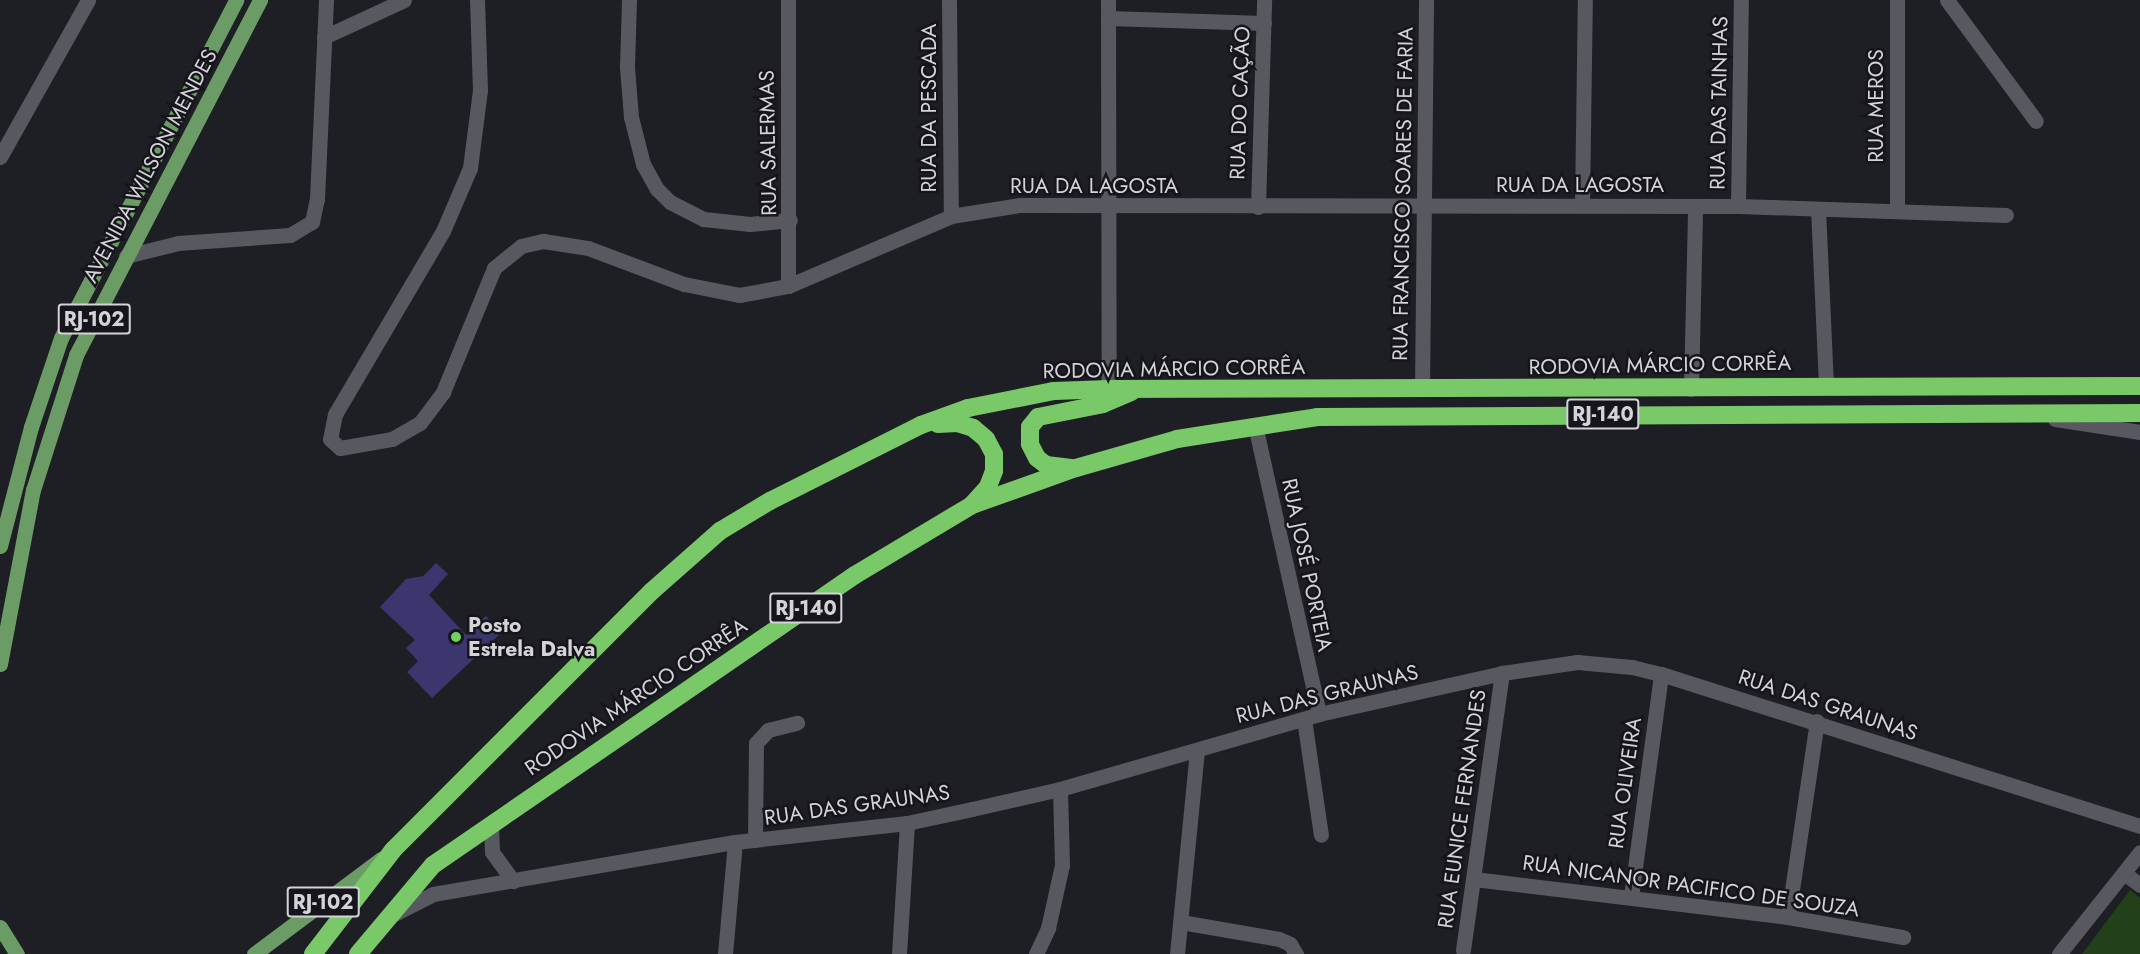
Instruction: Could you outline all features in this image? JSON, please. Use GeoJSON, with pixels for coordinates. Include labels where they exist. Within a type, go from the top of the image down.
{"type":"FeatureCollection","features":[{"type":"Feature","properties":{"kind":"highway","name":"RODOVIA MÁRCIO CORRÊA"},"geometry":{"type":"LineString","coordinates":[[313,954],[393,850],[652,591],[720,531],[770,501],[921,425],[968,408],[1044,393],[1138,388],[1691,389],[1826,386],[2140,386]]}},
{"type":"Feature","properties":{"kind":"highway"},"geometry":{"type":"LineString","coordinates":[[1076,468],[1046,465],[1037,458],[1030,444],[1030,427],[1038,417],[1103,404],[1138,388]]}},
{"type":"Feature","properties":{"kind":"highway","name":"RODOVIA MÁRCIO CORRÊA"},"geometry":{"type":"LineString","coordinates":[[358,954],[433,865],[855,575],[972,506],[1076,468],[1177,439],[1317,417],[2140,413]]}},
{"type":"Feature","properties":{"kind":"highway"},"geometry":{"type":"LineString","coordinates":[[921,425],[957,423],[973,428],[986,439],[994,454],[994,471],[988,487],[972,506]]}},
{"type":"Feature","properties":{"kind":"main road","name":"AVENIDA WILSON MENDES"},"geometry":{"type":"LineString","coordinates":[[0,546],[31,427],[61,338],[236,0]]}},
{"type":"Feature","properties":{"kind":"main road","name":"AVENIDA WILSON MENDES"},"geometry":{"type":"LineString","coordinates":[[0,664],[33,490],[51,425],[76,355],[260,0]]}},
{"type":"Feature","properties":{"kind":"main road","name":"RJ-102"},"geometry":{"type":"LineString","coordinates":[[254,954],[393,850]]}},
{"type":"Feature","properties":{"kind":"main road"},"geometry":{"type":"LineString","coordinates":[[0,927],[17,954]]}},
{"type":"Feature","properties":{"kind":"street"},"geometry":{"type":"LineString","coordinates":[[0,157],[88,0]]}},
{"type":"Feature","properties":{"kind":"street"},"geometry":{"type":"LineString","coordinates":[[126,256],[178,243],[290,235],[308,227],[317,199],[326,0]]}},
{"type":"Feature","properties":{"kind":"street"},"geometry":{"type":"LineString","coordinates":[[324,37],[404,0]]}},
{"type":"Feature","properties":{"kind":"street","name":"RUA DA LAGOSTA"},"geometry":{"type":"LineString","coordinates":[[477,0],[480,90],[474,147],[467,177],[453,213],[334,414],[329,434],[334,446],[350,448],[392,438],[420,423],[443,392],[494,268],[521,246],[543,242],[588,248],[684,284],[728,295],[788,286],[951,216],[1020,206],[1424,207],[1582,204],[1738,206],[2006,215]]}},
{"type":"Feature","properties":{"kind":"street"},"geometry":{"type":"LineString","coordinates":[[629,0],[627,67],[631,117],[643,164],[657,189],[670,202],[704,219],[750,224],[790,220]]}},
{"type":"Feature","properties":{"kind":"street","name":"RUA SALERMAS"},"geometry":{"type":"LineString","coordinates":[[788,0],[790,220],[788,286]]}},
{"type":"Feature","properties":{"kind":"street","name":"RUA DA PESCADA"},"geometry":{"type":"LineString","coordinates":[[949,0],[951,216]]}},
{"type":"Feature","properties":{"kind":"street"},"geometry":{"type":"LineString","coordinates":[[1108,0],[1109,389]]}},
{"type":"Feature","properties":{"kind":"street","name":"RUA DO CAÇÃO"},"geometry":{"type":"LineString","coordinates":[[1258,207],[1264,0]]}},
{"type":"Feature","properties":{"kind":"street","name":"RUA FRANCISCO SOARES DE FARIA"},"geometry":{"type":"LineString","coordinates":[[1422,388],[1426,0]]}},
{"type":"Feature","properties":{"kind":"street"},"geometry":{"type":"LineString","coordinates":[[1582,204],[1584,0]]}},
{"type":"Feature","properties":{"kind":"street","name":"RUA DAS TAINHAS"},"geometry":{"type":"LineString","coordinates":[[1738,206],[1741,0]]}},
{"type":"Feature","properties":{"kind":"street","name":"RUA MEROS"},"geometry":{"type":"LineString","coordinates":[[1897,0],[1897,211]]}},
{"type":"Feature","properties":{"kind":"street"},"geometry":{"type":"LineString","coordinates":[[1947,0],[2036,121]]}},
{"type":"Feature","properties":{"kind":"street"},"geometry":{"type":"LineString","coordinates":[[1108,18],[1264,23]]}},
{"type":"Feature","properties":{"kind":"street"},"geometry":{"type":"LineString","coordinates":[[1691,389],[1695,206]]}},
{"type":"Feature","properties":{"kind":"street"},"geometry":{"type":"LineString","coordinates":[[1818,209],[1826,386]]}},
{"type":"Feature","properties":{"kind":"street"},"geometry":{"type":"LineString","coordinates":[[2017,414],[2140,432]]}},
{"type":"Feature","properties":{"kind":"street","name":"RUA JOSÉ PORTEIA"},"geometry":{"type":"LineString","coordinates":[[1255,425],[1311,717],[1321,835]]}},
{"type":"Feature","properties":{"kind":"street","name":"RUA DAS GRAUNAS"},"geometry":{"type":"LineString","coordinates":[[387,917],[433,894],[735,842],[907,823],[1060,789],[1311,717],[1502,673],[1578,662],[1632,667],[1662,674],[1817,721],[1969,774],[2140,826]]}},
{"type":"Feature","properties":{"kind":"street","name":"RUA EUNICE FERNANDES"},"geometry":{"type":"LineString","coordinates":[[1463,950],[1502,673]]}},
{"type":"Feature","properties":{"kind":"street","name":"RUA OLIVEIRA"},"geometry":{"type":"LineString","coordinates":[[1631,897],[1662,674]]}},
{"type":"Feature","properties":{"kind":"street"},"geometry":{"type":"LineString","coordinates":[[1788,917],[1817,721]]}},
{"type":"Feature","properties":{"kind":"street"},"geometry":{"type":"LineString","coordinates":[[755,840],[756,743],[768,730],[797,723]]}},
{"type":"Feature","properties":{"kind":"street"},"geometry":{"type":"LineString","coordinates":[[1177,954],[1197,750]]}},
{"type":"Feature","properties":{"kind":"street"},"geometry":{"type":"LineString","coordinates":[[1036,954],[1048,928],[1062,865],[1060,789]]}},
{"type":"Feature","properties":{"kind":"street"},"geometry":{"type":"LineString","coordinates":[[899,954],[907,823]]}},
{"type":"Feature","properties":{"kind":"street"},"geometry":{"type":"LineString","coordinates":[[491,824],[492,852],[513,881]]}},
{"type":"Feature","properties":{"kind":"street"},"geometry":{"type":"LineString","coordinates":[[725,954],[735,842]]}},
{"type":"Feature","properties":{"kind":"street"},"geometry":{"type":"LineString","coordinates":[[2059,954],[2140,852]]}},
{"type":"Feature","properties":{"kind":"street"},"geometry":{"type":"LineString","coordinates":[[2124,873],[2140,885]]}},
{"type":"Feature","properties":{"kind":"street","name":"RUA NICANOR PACIFICO DE SOUZA"},"geometry":{"type":"LineString","coordinates":[[1474,879],[1788,917],[1903,937]]}},
{"type":"Feature","properties":{"kind":"street"},"geometry":{"type":"LineString","coordinates":[[1181,922],[1279,939],[1290,944],[1296,954]]}},
{"type":"Feature","properties":{"kind":"green space"},"geometry":{"type":"Polygon","coordinates":[[[2130,890],[2140,898],[2140,954],[2082,954],[2130,890]]]}},
{"type":"Feature","properties":{"kind":"building"},"geometry":{"type":"Polygon","coordinates":[[[436,563],[448,574],[429,595],[466,635],[486,616],[501,633],[432,698],[407,672],[418,661],[406,648],[415,640],[380,607],[406,579],[423,576],[436,563]]]}},
{"type":"Feature","properties":{"kind":"place","name":"Posto Estrela Dalva"},"geometry":{"type":"Point","coordinates":[456,637]}}]}
